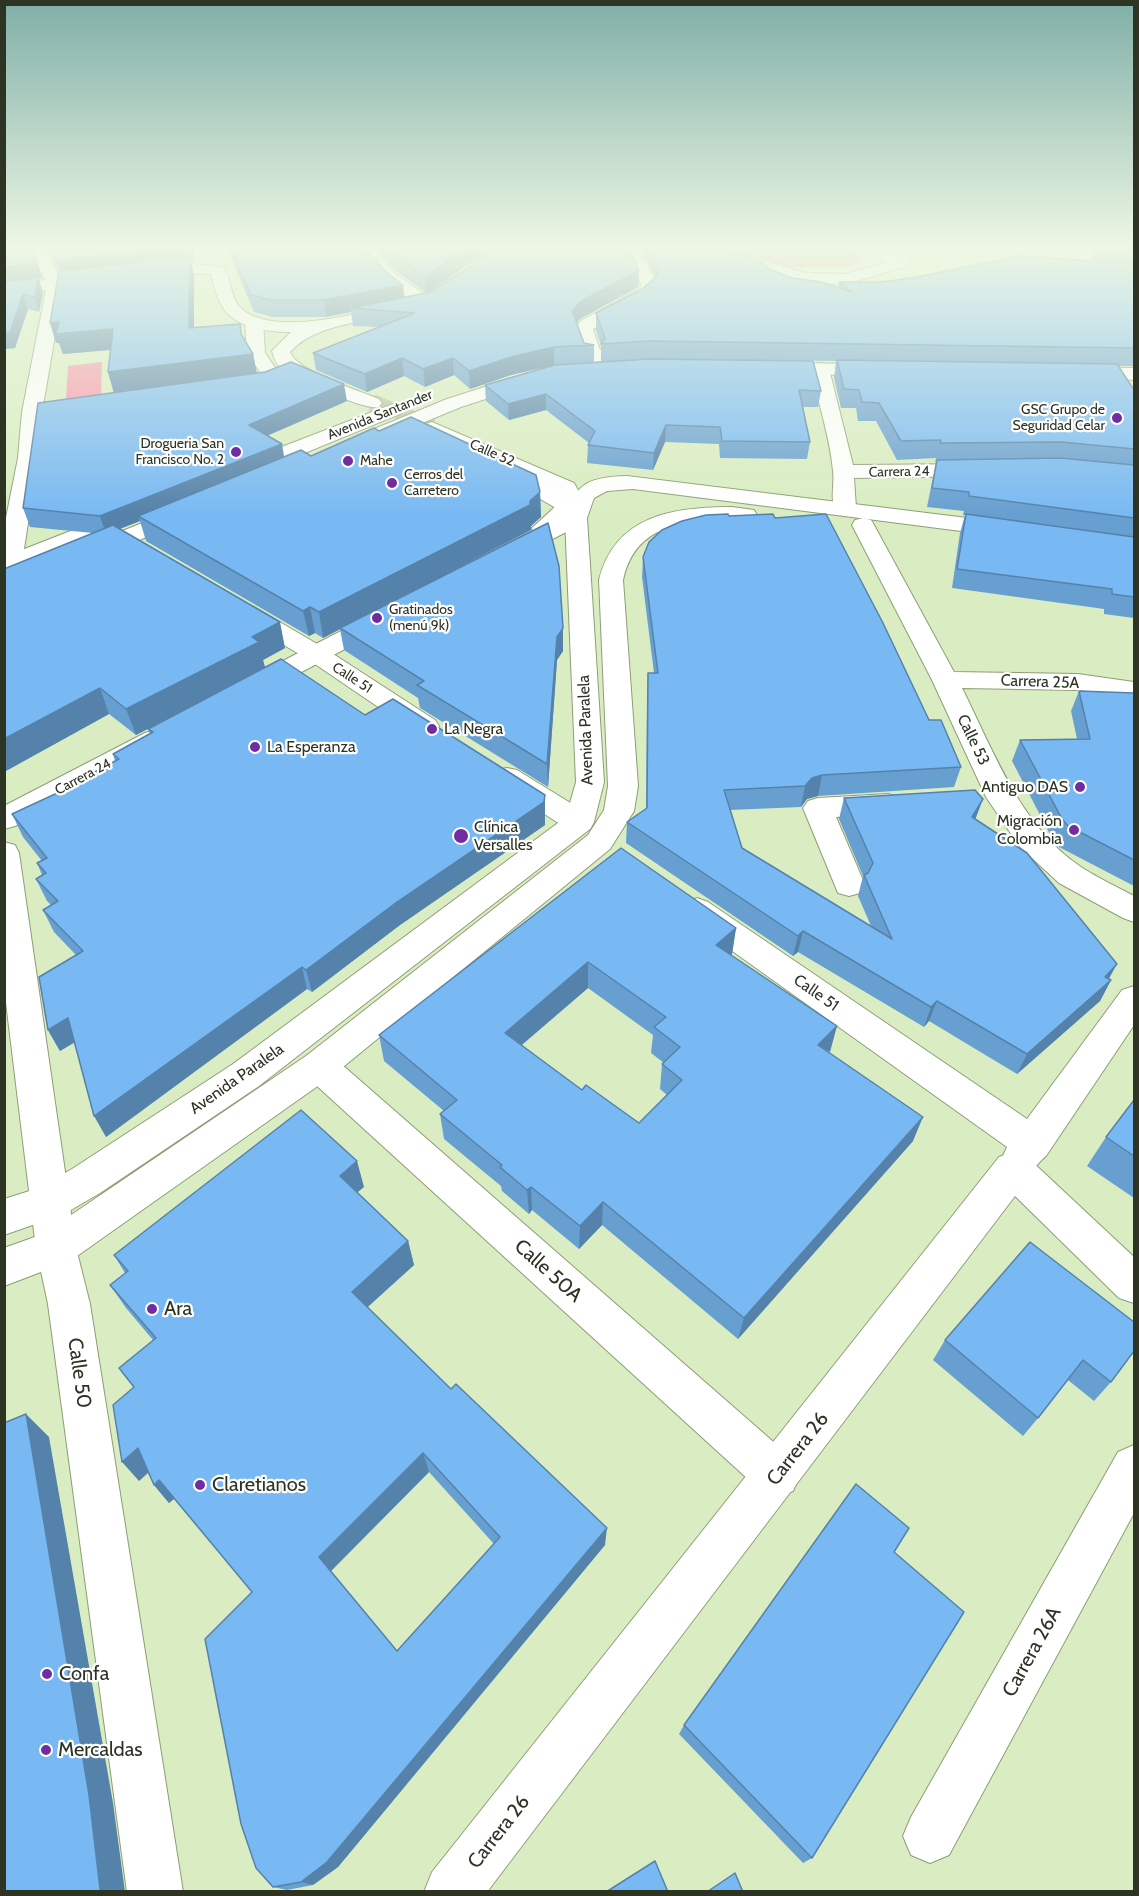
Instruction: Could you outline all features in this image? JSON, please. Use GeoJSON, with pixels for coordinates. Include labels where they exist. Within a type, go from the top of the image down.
{"type":"FeatureCollection","features":[{"type":"Feature","properties":{"kind":"main road"},"geometry":{"type":"LineString","coordinates":[[11,570],[28,458],[32,412],[46,336]]}},
{"type":"Feature","properties":{"kind":"main road"},"geometry":{"type":"LineString","coordinates":[[213,389],[268,381],[271,375],[256,353],[255,336]]}},
{"type":"Feature","properties":{"kind":"main road"},"geometry":{"type":"LineString","coordinates":[[285,336],[281,351],[285,362],[302,373],[372,403]]}},
{"type":"Feature","properties":{"kind":"main road"},"geometry":{"type":"LineString","coordinates":[[585,336],[593,356]]}},
{"type":"Feature","properties":{"kind":"main road","name":"Avenida Santander"},"geometry":{"type":"LineString","coordinates":[[224,477],[476,379],[513,369],[593,356],[664,361],[555,373],[519,381],[454,403],[240,491]]}},
{"type":"Feature","properties":{"kind":"main road"},"geometry":{"type":"LineString","coordinates":[[749,362],[898,364],[820,369],[749,362]]}},
{"type":"Feature","properties":{"kind":"main road"},"geometry":{"type":"LineString","coordinates":[[1061,366],[1130,370]]}},
{"type":"Feature","properties":{"kind":"main road"},"geometry":{"type":"LineString","coordinates":[[820,369],[844,472],[845,508]]}},
{"type":"Feature","properties":{"kind":"main road"},"geometry":{"type":"LineString","coordinates":[[32,412],[54,409]]}},
{"type":"Feature","properties":{"kind":"main road","name":"Calle 52"},"geometry":{"type":"LineString","coordinates":[[405,423],[504,469],[572,512]]}},
{"type":"Feature","properties":{"kind":"main road","name":"Calle 52"},"geometry":{"type":"LineString","coordinates":[[432,428],[551,479],[566,488],[572,512]]}},
{"type":"Feature","properties":{"kind":"main road","name":"Carrera 24"},"geometry":{"type":"LineString","coordinates":[[844,472],[997,470]]}},
{"type":"Feature","properties":{"kind":"main road","name":"Calle 52"},"geometry":{"type":"LineString","coordinates":[[551,479],[620,482]]}},
{"type":"Feature","properties":{"kind":"main road","name":"Avenida Paralela"},"geometry":{"type":"LineString","coordinates":[[4,1217],[50,1202],[86,1181],[246,1075],[589,832],[620,811],[623,786],[611,580],[616,561],[629,541],[648,529],[668,521],[723,513],[1024,540],[845,508],[620,482],[602,486],[582,497],[572,512],[590,782],[589,832],[319,1066],[56,1248],[4,1267]]}},
{"type":"Feature","properties":{"kind":"main road"},"geometry":{"type":"LineString","coordinates":[[650,486],[673,500],[678,509],[668,521]]}},
{"type":"Feature","properties":{"kind":"main road"},"geometry":{"type":"LineString","coordinates":[[158,503],[180,495]]}},
{"type":"Feature","properties":{"kind":"main road"},"geometry":{"type":"LineString","coordinates":[[11,570],[87,553],[197,508]]}},
{"type":"Feature","properties":{"kind":"main road"},"geometry":{"type":"LineString","coordinates":[[11,570],[136,512]]}},
{"type":"Feature","properties":{"kind":"main road"},"geometry":{"type":"LineString","coordinates":[[490,563],[572,512]]}},
{"type":"Feature","properties":{"kind":"main road","name":"Calle 53"},"geometry":{"type":"LineString","coordinates":[[863,525],[945,680],[1001,797],[1031,840],[1070,875],[1134,910]]}},
{"type":"Feature","properties":{"kind":"main road"},"geometry":{"type":"LineString","coordinates":[[122,539],[151,557]]}},
{"type":"Feature","properties":{"kind":"main road","name":"Calle 51"},"geometry":{"type":"LineString","coordinates":[[228,603],[315,653],[442,737]]}},
{"type":"Feature","properties":{"kind":"main road"},"geometry":{"type":"LineString","coordinates":[[232,698],[410,605]]}},
{"type":"Feature","properties":{"kind":"main road","name":"Carrera 25A"},"geometry":{"type":"LineString","coordinates":[[945,680],[1078,682],[1134,690]]}},
{"type":"Feature","properties":{"kind":"main road","name":"Carrera 24"},"geometry":{"type":"LineString","coordinates":[[4,819],[180,725]]}},
{"type":"Feature","properties":{"kind":"main road"},"geometry":{"type":"LineString","coordinates":[[491,767],[589,832],[628,862]]}},
{"type":"Feature","properties":{"kind":"main road"},"geometry":{"type":"LineString","coordinates":[[967,799],[1001,797]]}},
{"type":"Feature","properties":{"kind":"main road"},"geometry":{"type":"LineString","coordinates":[[849,885],[818,808],[909,803]]}},
{"type":"Feature","properties":{"kind":"main road","name":"Calle 50"},"geometry":{"type":"LineString","coordinates":[[4,853],[56,1248],[69,1304],[155,1892]]}},
{"type":"Feature","properties":{"kind":"main road","name":"Calle 51"},"geometry":{"type":"LineString","coordinates":[[676,895],[1023,1156]]}},
{"type":"Feature","properties":{"kind":"main road","name":"Carrera 26"},"geometry":{"type":"LineString","coordinates":[[452,1892],[1023,1156],[1134,999]]}},
{"type":"Feature","properties":{"kind":"main road","name":"Calle 50A"},"geometry":{"type":"LineString","coordinates":[[319,1066],[777,1475]]}},
{"type":"Feature","properties":{"kind":"main road"},"geometry":{"type":"LineString","coordinates":[[1023,1156],[1134,1284]]}},
{"type":"Feature","properties":{"kind":"main road","name":"Carrera 26A"},"geometry":{"type":"LineString","coordinates":[[930,1836],[1134,1468]]}},
{"type":"Feature","properties":{"kind":"shaded area"},"geometry":{"type":"Polygon","coordinates":[[[102,362],[101,395],[66,399],[68,366],[102,362]]]}},
{"type":"Feature","properties":{"kind":"building"},"geometry":{"type":"Polygon","coordinates":[[[112,336],[242,336],[253,354],[108,372],[112,336]]]}},
{"type":"Feature","properties":{"kind":"building"},"geometry":{"type":"Polygon","coordinates":[[[355,336],[582,336],[584,343],[594,345],[554,347],[511,357],[469,371],[453,358],[423,369],[402,358],[365,374],[313,353],[355,336]]]}},
{"type":"Feature","properties":{"kind":"building"},"geometry":{"type":"Polygon","coordinates":[[[1134,336],[1134,348],[649,341],[601,344],[605,338],[1134,336]]]}},
{"type":"Feature","properties":{"kind":"building"},"geometry":{"type":"Polygon","coordinates":[[[649,359],[813,361],[821,391],[799,390],[810,442],[722,441],[720,427],[666,425],[654,453],[588,445],[595,431],[546,394],[508,404],[485,385],[555,365],[649,359]]]}},
{"type":"Feature","properties":{"kind":"building"},"geometry":{"type":"Polygon","coordinates":[[[837,360],[1117,364],[1134,388],[1134,449],[1061,442],[901,441],[879,403],[862,402],[859,390],[844,389],[837,360]]]}},
{"type":"Feature","properties":{"kind":"building"},"geometry":{"type":"Polygon","coordinates":[[[291,362],[344,384],[249,425],[282,444],[100,516],[23,508],[38,403],[265,372],[291,362]]]}},
{"type":"Feature","properties":{"kind":"building"},"geometry":{"type":"Polygon","coordinates":[[[411,417],[536,475],[540,492],[530,501],[530,505],[319,612],[310,607],[303,611],[138,516],[301,450],[311,456],[374,428],[379,431],[411,417]]]}},
{"type":"Feature","properties":{"kind":"building"},"geometry":{"type":"Polygon","coordinates":[[[1061,458],[1134,465],[1134,518],[969,496],[969,492],[932,488],[937,460],[1061,458]]]}},
{"type":"Feature","properties":{"kind":"building"},"geometry":{"type":"Polygon","coordinates":[[[728,514],[729,516],[773,514],[775,518],[826,514],[883,623],[929,720],[941,720],[961,767],[822,775],[812,778],[805,786],[724,790],[742,848],[892,939],[864,875],[868,873],[873,863],[844,798],[975,790],[983,799],[972,817],[1027,853],[1117,964],[1105,977],[1111,980],[1027,1054],[937,1001],[931,1007],[803,931],[798,936],[627,822],[647,808],[648,673],[658,673],[643,557],[649,542],[662,530],[682,521],[706,515],[728,514]]]}},
{"type":"Feature","properties":{"kind":"building"},"geometry":{"type":"Polygon","coordinates":[[[966,514],[1134,537],[1134,597],[1112,594],[1112,589],[957,569],[966,514]]]}},
{"type":"Feature","properties":{"kind":"building"},"geometry":{"type":"Polygon","coordinates":[[[548,523],[559,566],[563,628],[557,637],[547,764],[417,685],[424,681],[340,628],[548,523]]]}},
{"type":"Feature","properties":{"kind":"building"},"geometry":{"type":"Polygon","coordinates":[[[113,525],[280,622],[252,637],[259,642],[126,709],[100,688],[4,739],[4,569],[113,525]]]}},
{"type":"Feature","properties":{"kind":"building"},"geometry":{"type":"Polygon","coordinates":[[[281,659],[365,715],[393,699],[545,795],[544,802],[397,902],[306,970],[302,967],[94,1116],[68,1018],[48,1030],[39,977],[83,951],[43,910],[58,901],[36,879],[46,873],[37,863],[47,858],[12,814],[94,776],[91,774],[119,759],[113,754],[153,732],[148,729],[281,659]]]}},
{"type":"Feature","properties":{"kind":"building"},"geometry":{"type":"Polygon","coordinates":[[[1079,691],[1134,693],[1134,860],[1068,826],[1062,819],[1020,740],[1090,739],[1079,691]]]}},
{"type":"Feature","properties":{"kind":"building"},"geometry":{"type":"Polygon","coordinates":[[[621,848],[736,928],[716,945],[837,1026],[818,1045],[923,1117],[744,1318],[603,1202],[580,1226],[531,1187],[527,1190],[500,1167],[502,1165],[440,1114],[457,1100],[379,1035],[621,848]],[[588,962],[505,1033],[582,1090],[586,1085],[639,1123],[682,1080],[662,1064],[680,1047],[654,1027],[666,1017],[588,962]]]}},
{"type":"Feature","properties":{"kind":"building"},"geometry":{"type":"Polygon","coordinates":[[[1134,1100],[1134,1156],[1106,1137],[1134,1100]]]}},
{"type":"Feature","properties":{"kind":"building"},"geometry":{"type":"Polygon","coordinates":[[[301,1110],[357,1161],[340,1176],[408,1241],[352,1292],[451,1389],[456,1384],[607,1528],[327,1862],[301,1882],[273,1887],[256,1868],[241,1824],[205,1639],[252,1592],[159,1480],[154,1485],[138,1448],[122,1462],[113,1405],[134,1387],[119,1368],[156,1338],[110,1285],[128,1271],[114,1255],[301,1110]],[[423,1453],[319,1557],[397,1651],[500,1537],[423,1453]]]}},
{"type":"Feature","properties":{"kind":"building"},"geometry":{"type":"Polygon","coordinates":[[[1030,1242],[1134,1322],[1134,1351],[1111,1382],[1083,1360],[1038,1418],[945,1340],[1030,1242]]]}},
{"type":"Feature","properties":{"kind":"building","name":"Confa"},"geometry":{"type":"Polygon","coordinates":[[[26,1414],[89,1795],[100,1889],[105,1892],[4,1892],[4,1423],[26,1414]]]}},
{"type":"Feature","properties":{"kind":"building"},"geometry":{"type":"Polygon","coordinates":[[[856,1484],[909,1528],[894,1552],[964,1612],[812,1858],[684,1725],[856,1484]]]}},
{"type":"Feature","properties":{"kind":"building"},"geometry":{"type":"Polygon","coordinates":[[[655,1861],[668,1892],[606,1892],[655,1861]]]}},
{"type":"Feature","properties":{"kind":"building"},"geometry":{"type":"Polygon","coordinates":[[[735,1873],[743,1892],[707,1892],[735,1873]]]}},
{"type":"Feature","properties":{"kind":"tunnel"},"geometry":{"type":"LineString","coordinates":[[372,403],[432,428]]}},
{"type":"Feature","properties":{"kind":"place","name":"GSC Grupo de Seguridad Celar"},"geometry":{"type":"Point","coordinates":[1117,418]}},
{"type":"Feature","properties":{"kind":"place","name":"Drogueria San Francisco No. 2"},"geometry":{"type":"Point","coordinates":[236,452]}},
{"type":"Feature","properties":{"kind":"place","name":"Mahe"},"geometry":{"type":"Point","coordinates":[348,461]}},
{"type":"Feature","properties":{"kind":"place","name":"Cerros del Carretero"},"geometry":{"type":"Point","coordinates":[392,483]}},
{"type":"Feature","properties":{"kind":"place","name":"Gratinados (menú 9k)"},"geometry":{"type":"Point","coordinates":[377,618]}},
{"type":"Feature","properties":{"kind":"place","name":"La Negra"},"geometry":{"type":"Point","coordinates":[432,729]}},
{"type":"Feature","properties":{"kind":"place","name":"La Esperanza"},"geometry":{"type":"Point","coordinates":[255,747]}},
{"type":"Feature","properties":{"kind":"place","name":"Antiguo DAS"},"geometry":{"type":"Point","coordinates":[1080,787]}},
{"type":"Feature","properties":{"kind":"place","name":"Migración Colombia"},"geometry":{"type":"Point","coordinates":[1074,830]}},
{"type":"Feature","properties":{"kind":"place","name":"Clínica Versalles"},"geometry":{"type":"Point","coordinates":[461,836]}},
{"type":"Feature","properties":{"kind":"place","name":"Ara"},"geometry":{"type":"Point","coordinates":[152,1309]}},
{"type":"Feature","properties":{"kind":"place","name":"Claretianos"},"geometry":{"type":"Point","coordinates":[200,1485]}},
{"type":"Feature","properties":{"kind":"place","name":"Confa"},"geometry":{"type":"Point","coordinates":[47,1674]}},
{"type":"Feature","properties":{"kind":"place","name":"Mercaldas"},"geometry":{"type":"Point","coordinates":[46,1750]}}]}
